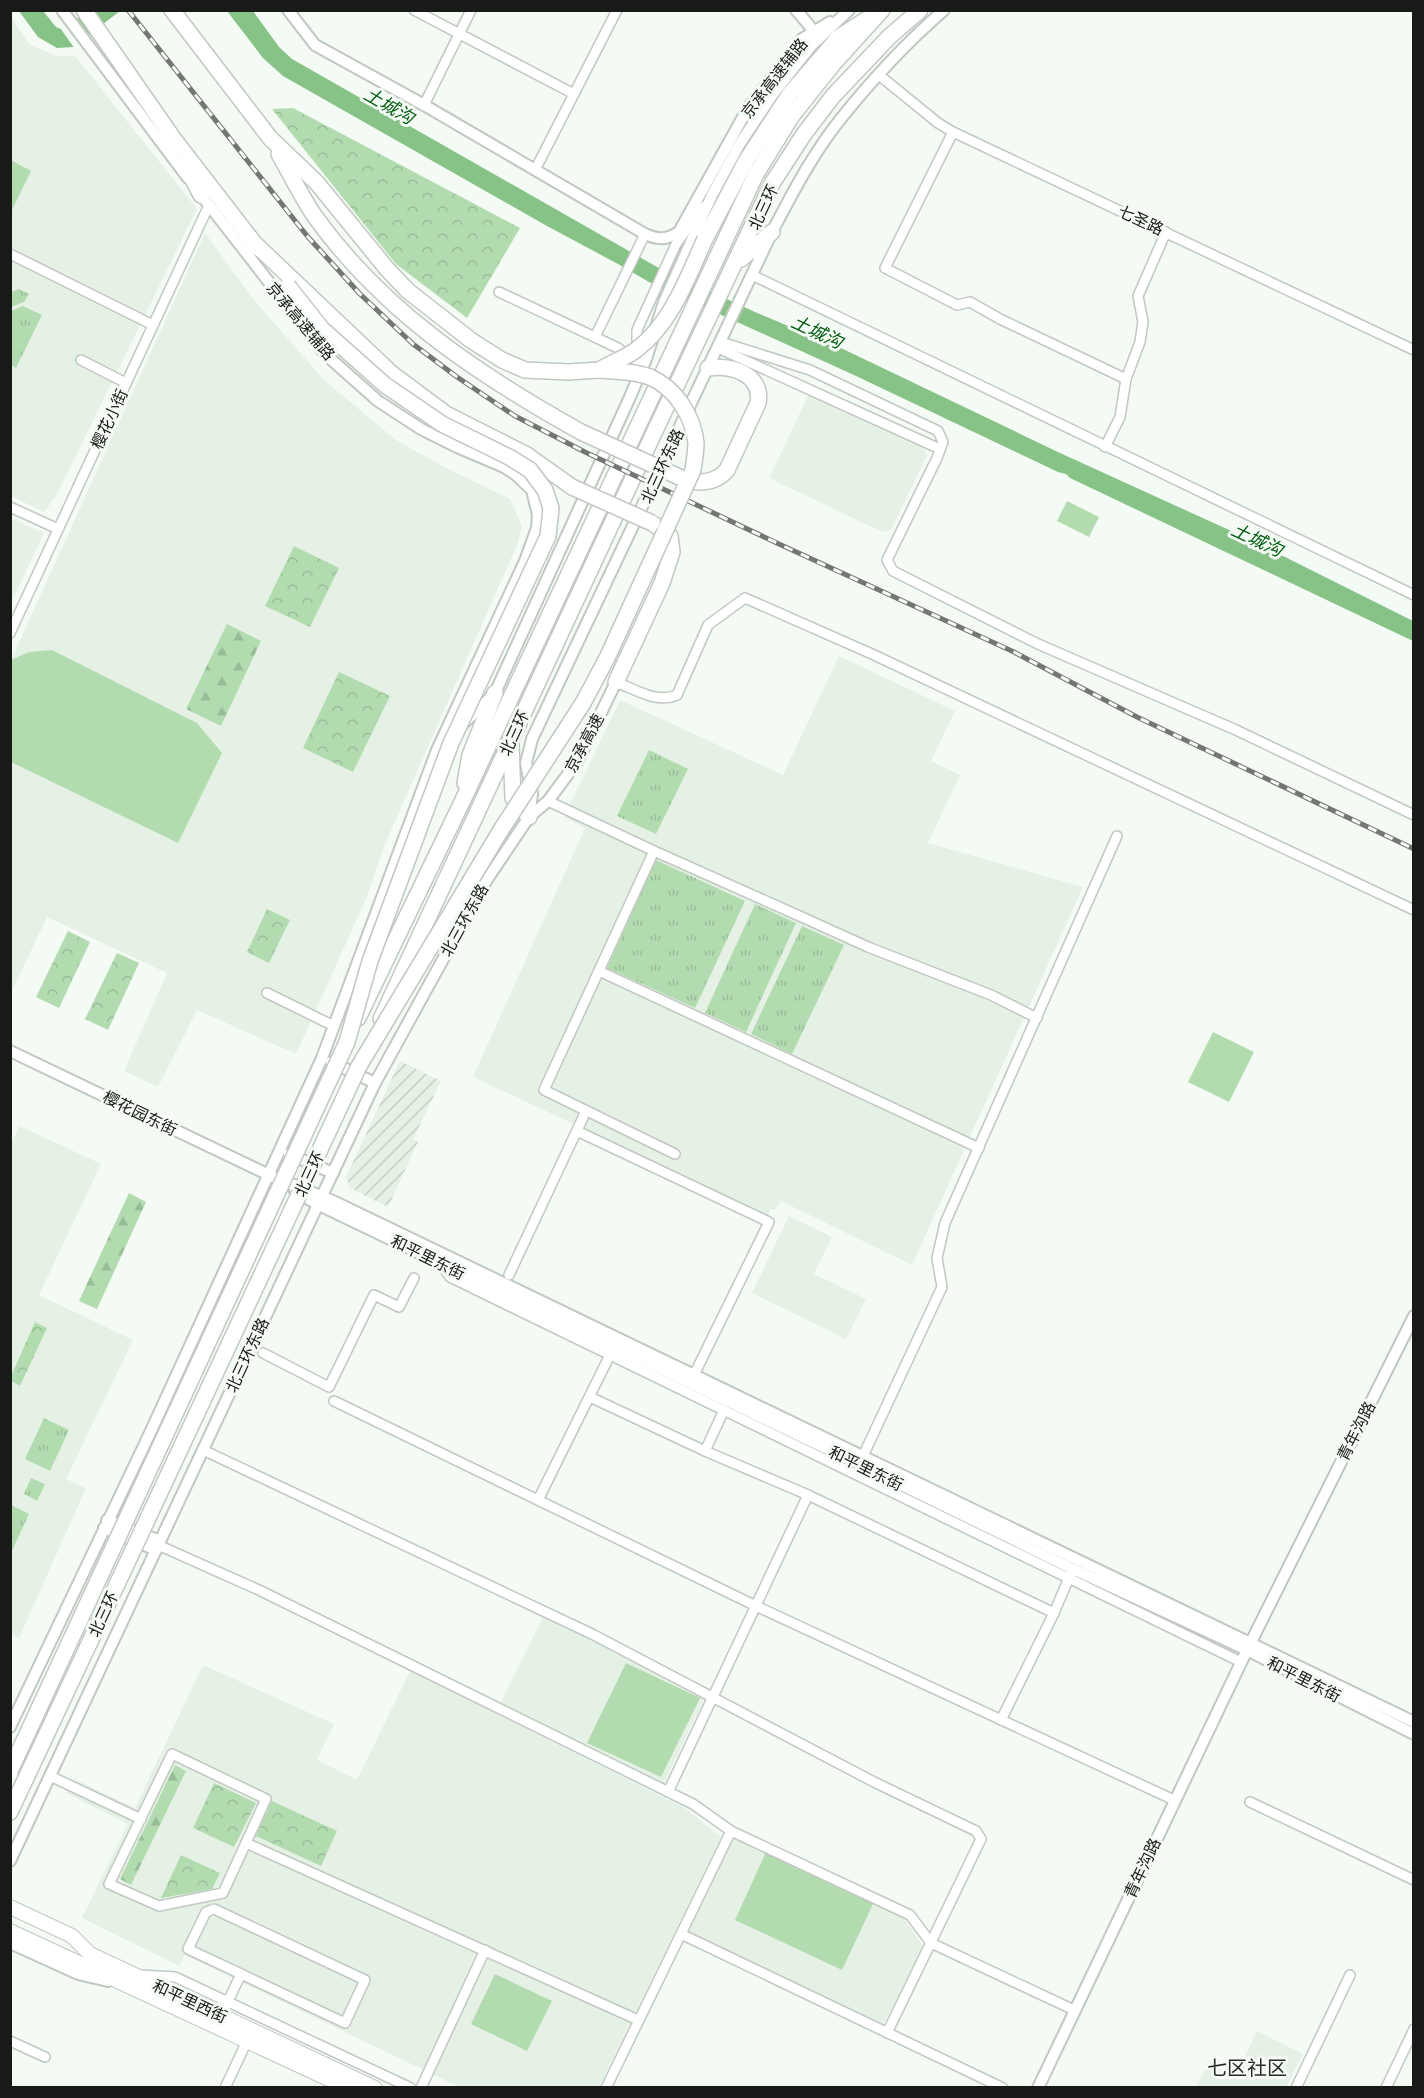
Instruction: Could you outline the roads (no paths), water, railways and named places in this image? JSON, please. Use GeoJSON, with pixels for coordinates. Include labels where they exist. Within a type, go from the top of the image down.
{"type":"FeatureCollection","features":[{"type":"Feature","properties":{"kind":"highway"},"geometry":{"type":"LineString","coordinates":[[84,10],[173,138],[322,329],[385,385],[442,424],[530,470],[545,490],[551,508],[548,536],[451,743],[370,961],[347,1042]]}},
{"type":"Feature","properties":{"kind":"highway"},"geometry":{"type":"LineString","coordinates":[[172,10],[270,138],[315,217],[366,278],[389,302],[466,362],[520,399],[581,432],[679,477],[690,482],[701,482],[721,477],[727,470],[758,403],[760,391],[755,381],[742,372],[720,366],[708,368]]}},
{"type":"Feature","properties":{"kind":"highway"},"geometry":{"type":"LineString","coordinates":[[599,370],[635,351],[651,337],[673,309],[705,239],[746,161],[789,95],[839,37],[880,10]]}},
{"type":"Feature","properties":{"kind":"highway","name":"北三环"},"geometry":{"type":"LineString","coordinates":[[10,1771],[347,1042],[756,174],[791,117],[880,10]]}},
{"type":"Feature","properties":{"kind":"highway","name":"北三环"},"geometry":{"type":"LineString","coordinates":[[653,435],[703,334],[773,182],[804,134],[833,96],[889,37],[920,10]]}},
{"type":"Feature","properties":{"kind":"highway"},"geometry":{"type":"LineString","coordinates":[[173,138],[205,200]]}},
{"type":"Feature","properties":{"kind":"highway"},"geometry":{"type":"LineString","coordinates":[[270,138],[316,183],[369,248],[408,291],[472,341],[502,360],[525,370],[569,372],[599,370],[627,372],[649,377],[670,390],[683,406],[692,423],[696,444],[693,470],[607,658],[583,703],[501,830],[359,1066]]}},
{"type":"Feature","properties":{"kind":"highway"},"geometry":{"type":"LineString","coordinates":[[736,262],[771,232]]}},
{"type":"Feature","properties":{"kind":"highway"},"geometry":{"type":"LineString","coordinates":[[253,242],[391,373],[446,414],[527,455],[572,487],[652,524],[670,536],[672,552],[662,583],[616,682]]}},
{"type":"Feature","properties":{"kind":"highway","name":"北三环东路"},"geometry":{"type":"LineString","coordinates":[[607,535],[653,435]]}},
{"type":"Feature","properties":{"kind":"highway","name":"北三环"},"geometry":{"type":"LineString","coordinates":[[10,1812],[607,535]]}},
{"type":"Feature","properties":{"kind":"highway"},"geometry":{"type":"LineString","coordinates":[[462,802],[470,755],[495,693]]}},
{"type":"Feature","properties":{"kind":"highway"},"geometry":{"type":"LineString","coordinates":[[510,741],[513,798],[529,817]]}},
{"type":"Feature","properties":{"kind":"main road","name":"和平里西街"},"geometry":{"type":"LineString","coordinates":[[10,1907],[72,1936],[90,1954],[131,1980],[247,2041],[348,2088]]}},
{"type":"Feature","properties":{"kind":"main road","name":"和平里西街"},"geometry":{"type":"LineString","coordinates":[[10,1931],[221,2016],[375,2088]]}},
{"type":"Feature","properties":{"kind":"street","name":"京承高速辅路"},"geometry":{"type":"LineString","coordinates":[[62,10],[325,354],[378,401],[441,440],[504,467],[532,490],[538,515],[533,541],[437,750]]}},
{"type":"Feature","properties":{"kind":"street"},"geometry":{"type":"LineString","coordinates":[[414,10],[574,94]]}},
{"type":"Feature","properties":{"kind":"street"},"geometry":{"type":"LineString","coordinates":[[424,105],[471,10]]}},
{"type":"Feature","properties":{"kind":"street"},"geometry":{"type":"LineString","coordinates":[[535,170],[617,10]]}},
{"type":"Feature","properties":{"kind":"street"},"geometry":{"type":"LineString","coordinates":[[796,10],[814,31]]}},
{"type":"Feature","properties":{"kind":"street","name":"京承高速辅路"},"geometry":{"type":"LineString","coordinates":[[291,12],[315,45],[424,105],[645,234],[655,239],[665,240],[679,232],[748,108],[801,39],[849,10]]}},
{"type":"Feature","properties":{"kind":"street"},"geometry":{"type":"LineString","coordinates":[[10,1726],[322,1058],[437,750],[495,693],[630,397],[646,359],[664,302],[712,195],[739,145],[773,94],[812,45],[849,10]]}},
{"type":"Feature","properties":{"kind":"street","name":"北三环东路"},"geometry":{"type":"LineString","coordinates":[[10,1861],[375,1083],[486,881],[529,817],[532,794],[526,763],[532,739],[771,232],[799,180],[838,122],[879,75],[944,10]]}},
{"type":"Feature","properties":{"kind":"street","name":"七圣路"},"geometry":{"type":"LineString","coordinates":[[879,75],[938,123],[953,132],[1413,350]]}},
{"type":"Feature","properties":{"kind":"street"},"geometry":{"type":"LineString","coordinates":[[953,132],[885,268],[957,305],[970,302],[1126,380]]}},
{"type":"Feature","properties":{"kind":"street"},"geometry":{"type":"LineString","coordinates":[[630,397],[637,367],[637,330],[676,244],[712,195]]}},
{"type":"Feature","properties":{"kind":"street","name":"樱花小街"},"geometry":{"type":"LineString","coordinates":[[10,633],[153,325],[205,200]]}},
{"type":"Feature","properties":{"kind":"street"},"geometry":{"type":"LineString","coordinates":[[1105,447],[1120,417],[1126,380],[1140,342],[1143,322],[1137,296],[1166,232]]}},
{"type":"Feature","properties":{"kind":"street"},"geometry":{"type":"LineString","coordinates":[[595,337],[645,234]]}},
{"type":"Feature","properties":{"kind":"street"},"geometry":{"type":"LineString","coordinates":[[10,254],[153,325]]}},
{"type":"Feature","properties":{"kind":"street"},"geometry":{"type":"LineString","coordinates":[[750,279],[1413,595]]}},
{"type":"Feature","properties":{"kind":"street"},"geometry":{"type":"LineString","coordinates":[[499,292],[618,348],[637,367]]}},
{"type":"Feature","properties":{"kind":"street"},"geometry":{"type":"LineString","coordinates":[[721,341],[940,449]]}},
{"type":"Feature","properties":{"kind":"street"},"geometry":{"type":"LineString","coordinates":[[721,341],[810,370],[938,431],[944,442],[887,560],[893,571],[1038,644],[1236,730],[1413,815]]}},
{"type":"Feature","properties":{"kind":"street"},"geometry":{"type":"LineString","coordinates":[[81,360],[126,383]]}},
{"type":"Feature","properties":{"kind":"street"},"geometry":{"type":"LineString","coordinates":[[10,507],[58,529]]}},
{"type":"Feature","properties":{"kind":"street"},"geometry":{"type":"LineString","coordinates":[[616,682],[656,698],[669,698],[676,694],[708,625],[745,598],[883,660],[1413,910]]}},
{"type":"Feature","properties":{"kind":"street","name":"京承高速"},"geometry":{"type":"LineString","coordinates":[[529,817],[548,801],[577,762],[616,682]]}},
{"type":"Feature","properties":{"kind":"street"},"geometry":{"type":"LineString","coordinates":[[532,794],[868,946],[991,995],[1037,1018]]}},
{"type":"Feature","properties":{"kind":"street"},"geometry":{"type":"LineString","coordinates":[[863,1456],[942,1287],[937,1258],[945,1223],[1118,836]]}},
{"type":"Feature","properties":{"kind":"street"},"geometry":{"type":"LineString","coordinates":[[654,851],[544,1090],[675,1154]]}},
{"type":"Feature","properties":{"kind":"street"},"geometry":{"type":"LineString","coordinates":[[599,970],[979,1148]]}},
{"type":"Feature","properties":{"kind":"street"},"geometry":{"type":"LineString","coordinates":[[267,993],[334,1026]]}},
{"type":"Feature","properties":{"kind":"street","name":"樱花园东街"},"geometry":{"type":"LineString","coordinates":[[10,1051],[320,1200]]}},
{"type":"Feature","properties":{"kind":"street"},"geometry":{"type":"LineString","coordinates":[[322,1058],[375,1083]]}},
{"type":"Feature","properties":{"kind":"street"},"geometry":{"type":"LineString","coordinates":[[509,1275],[586,1111]]}},
{"type":"Feature","properties":{"kind":"street"},"geometry":{"type":"LineString","coordinates":[[577,1131],[769,1222],[694,1375]]}},
{"type":"Feature","properties":{"kind":"street"},"geometry":{"type":"LineString","coordinates":[[280,1150],[333,1173]]}},
{"type":"Feature","properties":{"kind":"street","name":"和平里东街"},"geometry":{"type":"LineString","coordinates":[[320,1200],[694,1375],[1249,1646],[1413,1722]]}},
{"type":"Feature","properties":{"kind":"street","name":"和平里东街"},"geometry":{"type":"LineString","coordinates":[[320,1200],[440,1263],[861,1465],[1071,1574],[1249,1646],[1413,1734]]}},
{"type":"Feature","properties":{"kind":"street"},"geometry":{"type":"LineString","coordinates":[[440,1263],[450,1277],[1071,1574],[1241,1662]]}},
{"type":"Feature","properties":{"kind":"street"},"geometry":{"type":"LineString","coordinates":[[263,1353],[329,1387],[374,1295],[399,1307],[414,1278]]}},
{"type":"Feature","properties":{"kind":"street","name":"青年沟路"},"geometry":{"type":"LineString","coordinates":[[1038,2088],[1241,1662],[1413,1316]]}},
{"type":"Feature","properties":{"kind":"street"},"geometry":{"type":"LineString","coordinates":[[538,1500],[610,1355]]}},
{"type":"Feature","properties":{"kind":"street"},"geometry":{"type":"LineString","coordinates":[[590,1397],[808,1496],[1054,1613]]}},
{"type":"Feature","properties":{"kind":"street"},"geometry":{"type":"LineString","coordinates":[[334,1401],[756,1606],[1174,1800]]}},
{"type":"Feature","properties":{"kind":"street"},"geometry":{"type":"LineString","coordinates":[[705,1451],[724,1410]]}},
{"type":"Feature","properties":{"kind":"street"},"geometry":{"type":"LineString","coordinates":[[203,1450],[592,1634],[874,1782],[976,1831],[981,1839],[887,2033]]}},
{"type":"Feature","properties":{"kind":"street"},"geometry":{"type":"LineString","coordinates":[[668,1792],[808,1496]]}},
{"type":"Feature","properties":{"kind":"street"},"geometry":{"type":"LineString","coordinates":[[106,1524],[261,1591],[693,1804],[730,1831],[910,1915],[931,1942],[1074,2010]]}},
{"type":"Feature","properties":{"kind":"street"},"geometry":{"type":"LineString","coordinates":[[1001,1720],[1071,1574]]}},
{"type":"Feature","properties":{"kind":"street"},"geometry":{"type":"LineString","coordinates":[[172,1754],[266,1798],[246,1843],[223,1893],[159,1906],[109,1884],[172,1754]]}},
{"type":"Feature","properties":{"kind":"street"},"geometry":{"type":"LineString","coordinates":[[50,1776],[141,1819]]}},
{"type":"Feature","properties":{"kind":"street"},"geometry":{"type":"LineString","coordinates":[[1250,1802],[1413,1880]]}},
{"type":"Feature","properties":{"kind":"street"},"geometry":{"type":"LineString","coordinates":[[606,2088],[730,1831]]}},
{"type":"Feature","properties":{"kind":"street"},"geometry":{"type":"LineString","coordinates":[[246,1843],[638,2020]]}},
{"type":"Feature","properties":{"kind":"street"},"geometry":{"type":"LineString","coordinates":[[214,1909],[365,1980],[345,2023],[241,1974],[188,1949],[206,1912],[214,1909]]}},
{"type":"Feature","properties":{"kind":"street"},"geometry":{"type":"LineString","coordinates":[[681,1934],[1003,2088]]}},
{"type":"Feature","properties":{"kind":"street"},"geometry":{"type":"LineString","coordinates":[[10,1943],[78,1974],[131,1980],[175,1977],[411,2088]]}},
{"type":"Feature","properties":{"kind":"street"},"geometry":{"type":"LineString","coordinates":[[421,2088],[485,1950]]}},
{"type":"Feature","properties":{"kind":"street"},"geometry":{"type":"LineString","coordinates":[[221,2016],[241,1974]]}},
{"type":"Feature","properties":{"kind":"street"},"geometry":{"type":"LineString","coordinates":[[1296,2088],[1350,1975]]}},
{"type":"Feature","properties":{"kind":"street"},"geometry":{"type":"LineString","coordinates":[[1386,2088],[1413,2029]]}},
{"type":"Feature","properties":{"kind":"street"},"geometry":{"type":"LineString","coordinates":[[10,2041],[45,2057]]}},
{"type":"Feature","properties":{"kind":"street"},"geometry":{"type":"LineString","coordinates":[[225,2088],[247,2041]]}},
{"type":"Feature","properties":{"kind":"railway"},"geometry":{"type":"LineString","coordinates":[[128,10],[308,237],[360,294],[413,344],[515,416],[585,452],[779,544],[1014,652],[1137,717],[1414,849]]}},
{"type":"Feature","properties":{"kind":"district","name":"七区社区"},"geometry":{"type":"Point","coordinates":[1247,2068]}},
{"type":"Feature","properties":{"kind":"water label","name":"土城沟"},"geometry":{"type":"Point","coordinates":[389,106]}},
{"type":"Feature","properties":{"kind":"water label","name":"土城沟"},"geometry":{"type":"Point","coordinates":[817,332]}},
{"type":"Feature","properties":{"kind":"water label","name":"土城沟"},"geometry":{"type":"Point","coordinates":[1257,540]}}]}
